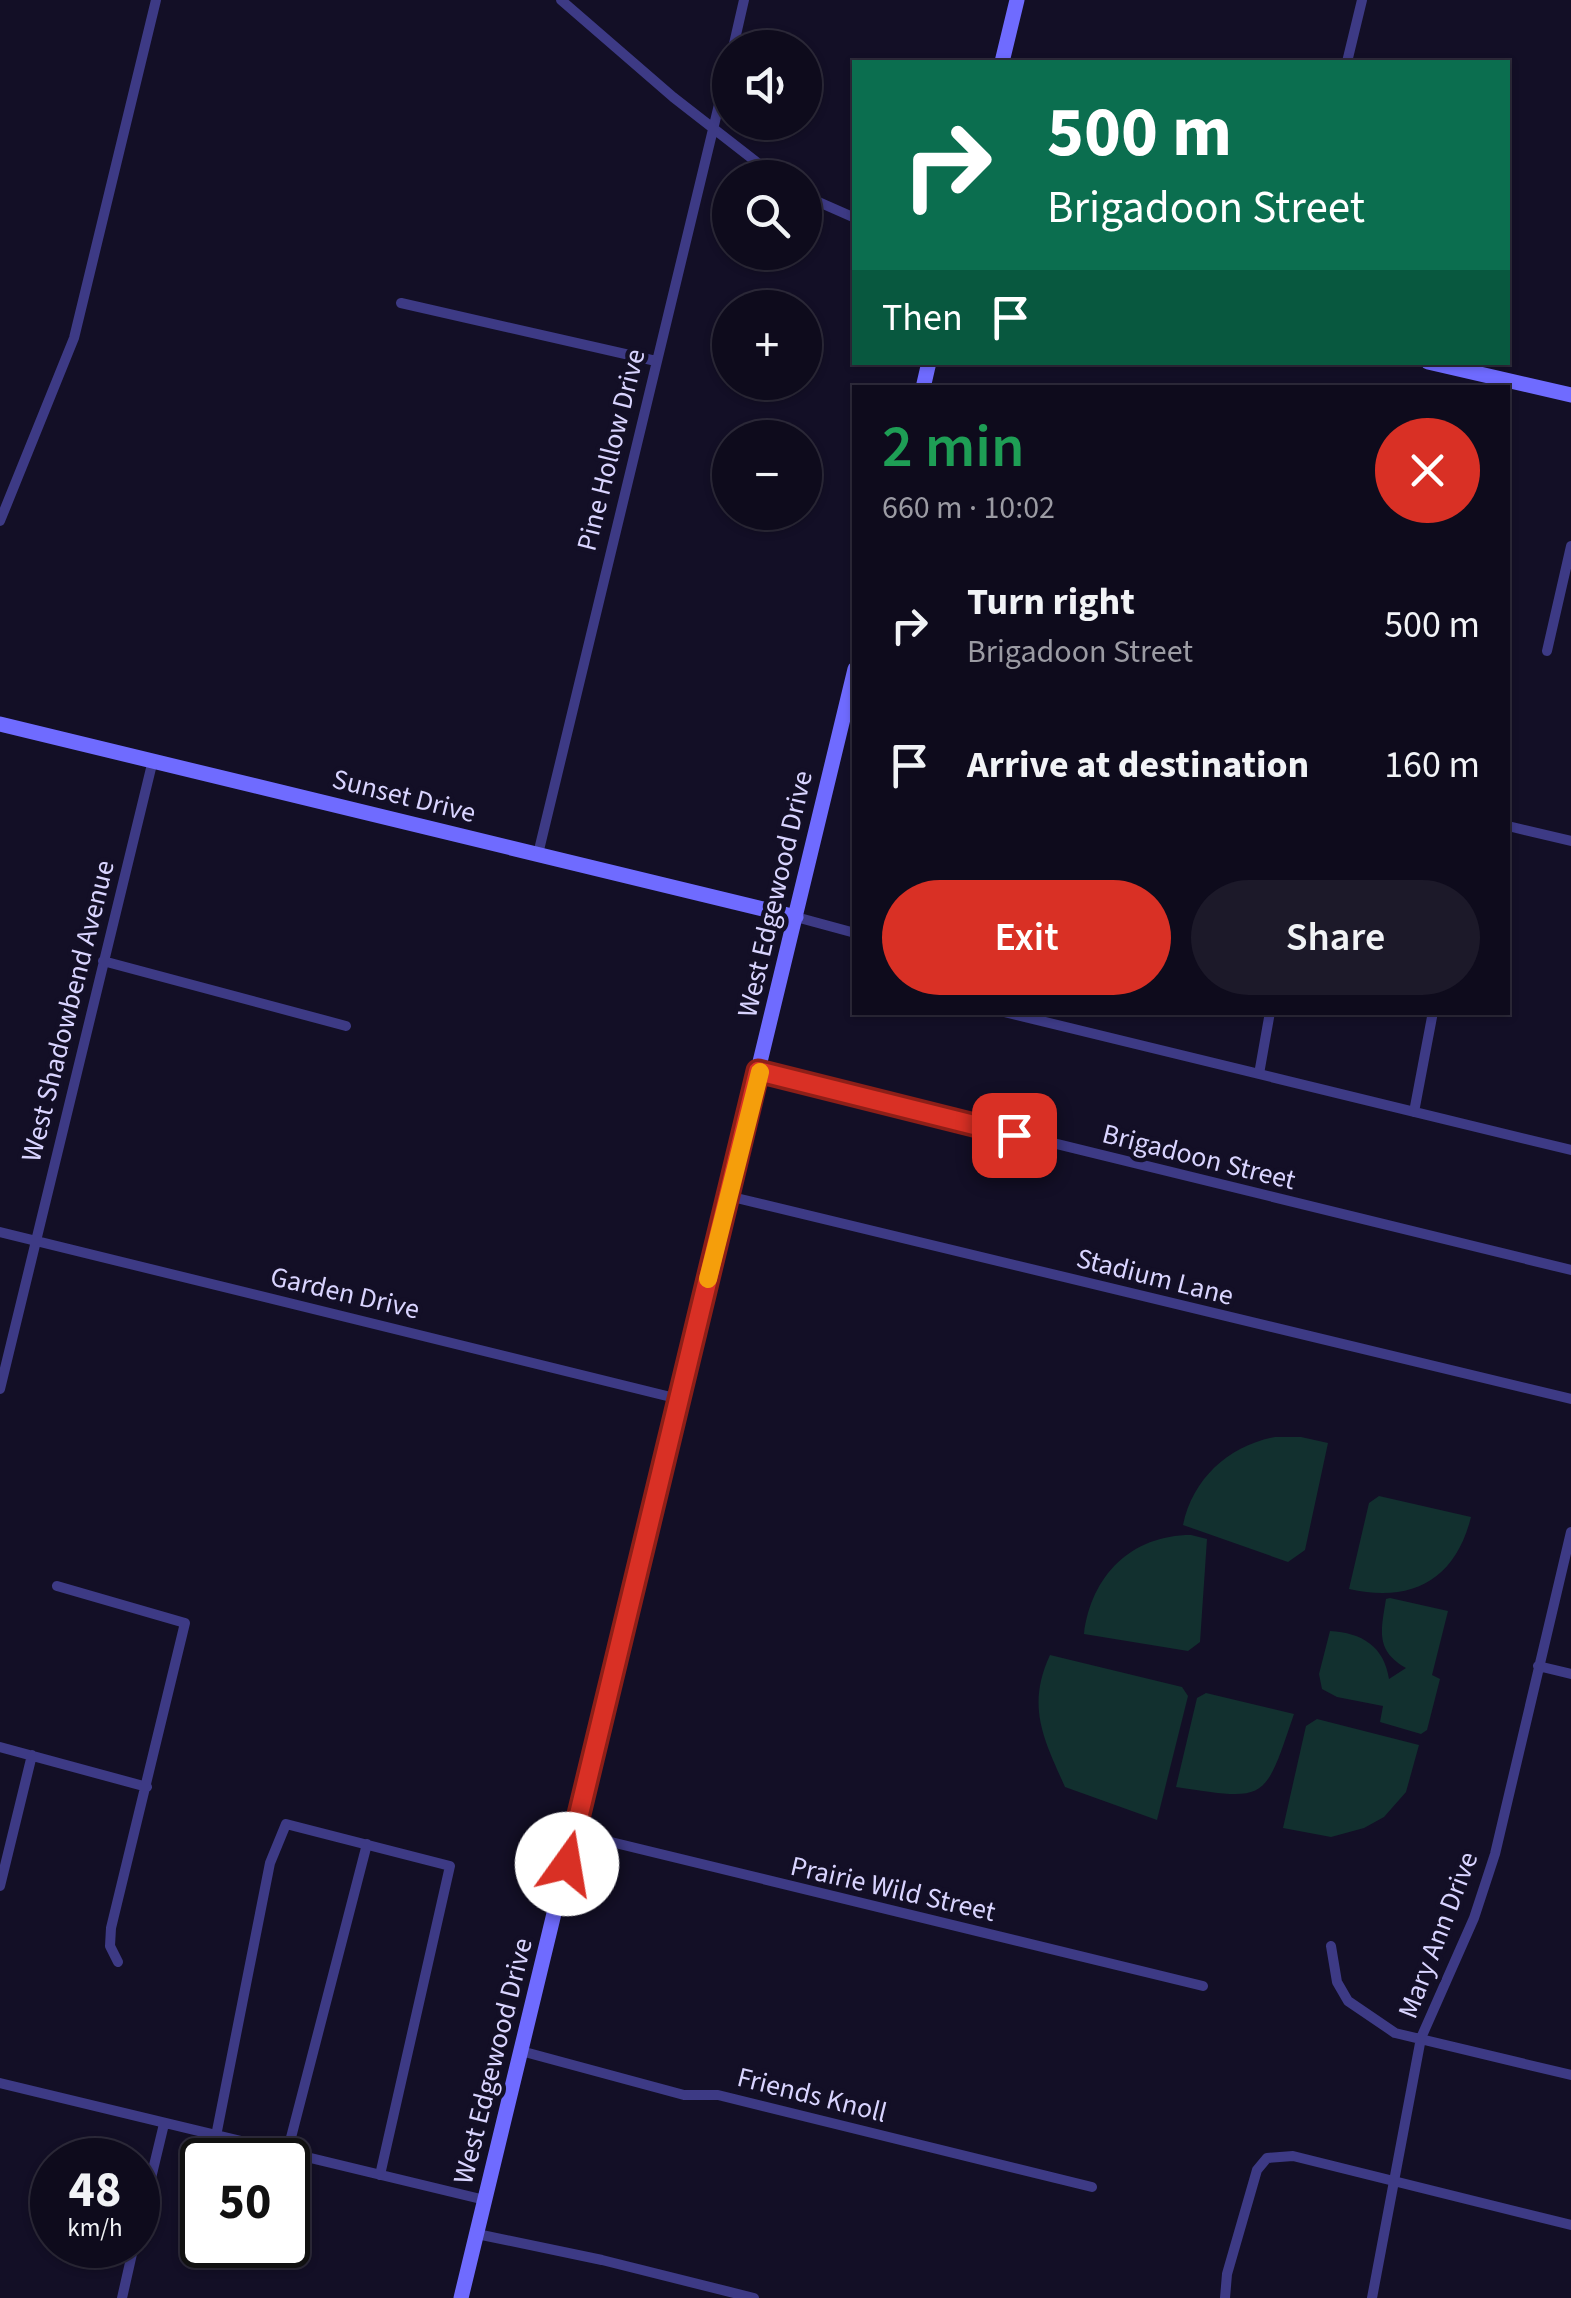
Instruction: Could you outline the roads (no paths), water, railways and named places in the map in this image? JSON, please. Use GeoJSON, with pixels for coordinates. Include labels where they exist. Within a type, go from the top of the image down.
{"type":"FeatureCollection","features":[{"type":"Feature","properties":{"kind":"main road"},"geometry":{"type":"LineString","coordinates":[[1002,60],[1017,0]]}},
{"type":"Feature","properties":{"kind":"main road"},"geometry":{"type":"LineString","coordinates":[[1441,365],[1571,395]]}},
{"type":"Feature","properties":{"kind":"main road","name":"West Edgewood Drive"},"geometry":{"type":"LineString","coordinates":[[462,2298],[852,681]]}},
{"type":"Feature","properties":{"kind":"main road","name":"Sunset Drive"},"geometry":{"type":"LineString","coordinates":[[0,724],[796,917]]}},
{"type":"Feature","properties":{"kind":"street"},"geometry":{"type":"LineString","coordinates":[[0,521],[74,338],[156,0]]}},
{"type":"Feature","properties":{"kind":"street"},"geometry":{"type":"LineString","coordinates":[[561,0],[712,128]]}},
{"type":"Feature","properties":{"kind":"street"},"geometry":{"type":"LineString","coordinates":[[737,30],[744,0]]}},
{"type":"Feature","properties":{"kind":"street"},"geometry":{"type":"LineString","coordinates":[[1347,60],[1362,0]]}},
{"type":"Feature","properties":{"kind":"street","name":"Pine Hollow Drive"},"geometry":{"type":"LineString","coordinates":[[538,854],[712,133]]}},
{"type":"Feature","properties":{"kind":"street"},"geometry":{"type":"LineString","coordinates":[[727,140],[753,160]]}},
{"type":"Feature","properties":{"kind":"street"},"geometry":{"type":"LineString","coordinates":[[822,203],[852,217]]}},
{"type":"Feature","properties":{"kind":"street"},"geometry":{"type":"LineString","coordinates":[[401,302],[656,361]]}},
{"type":"Feature","properties":{"kind":"street"},"geometry":{"type":"LineString","coordinates":[[1547,651],[1571,546]]}},
{"type":"Feature","properties":{"kind":"street","name":"West Shadowbend Avenue"},"geometry":{"type":"LineString","coordinates":[[0,1389],[153,760]]}},
{"type":"Feature","properties":{"kind":"street"},"geometry":{"type":"LineString","coordinates":[[1510,826],[1571,841]]}},
{"type":"Feature","properties":{"kind":"street"},"geometry":{"type":"LineString","coordinates":[[796,917],[852,932]]}},
{"type":"Feature","properties":{"kind":"street"},"geometry":{"type":"LineString","coordinates":[[103,961],[346,1026]]}},
{"type":"Feature","properties":{"kind":"street"},"geometry":{"type":"LineString","coordinates":[[1015,1015],[1570,1146]]}},
{"type":"Feature","properties":{"kind":"street"},"geometry":{"type":"LineString","coordinates":[[1054,1026],[1055,1015]]}},
{"type":"Feature","properties":{"kind":"street"},"geometry":{"type":"LineString","coordinates":[[1259,1074],[1269,1015]]}},
{"type":"Feature","properties":{"kind":"street"},"geometry":{"type":"LineString","coordinates":[[1414,1112],[1432,1018]]}},
{"type":"Feature","properties":{"kind":"street","name":"Brigadoon Street"},"geometry":{"type":"LineString","coordinates":[[758,1071],[1571,1270]]}},
{"type":"Feature","properties":{"kind":"street","name":"Stadium Lane"},"geometry":{"type":"LineString","coordinates":[[728,1196],[1571,1399]]}},
{"type":"Feature","properties":{"kind":"street","name":"Garden Drive"},"geometry":{"type":"LineString","coordinates":[[0,1232],[679,1399]]}},
{"type":"Feature","properties":{"kind":"street","name":"Mary Ann Drive"},"geometry":{"type":"LineString","coordinates":[[1372,2298],[1422,2038],[1474,1918],[1494,1854],[1571,1532]]}},
{"type":"Feature","properties":{"kind":"street"},"geometry":{"type":"LineString","coordinates":[[57,1586],[185,1623],[111,1928],[110,1946],[118,1962]]}},
{"type":"Feature","properties":{"kind":"street"},"geometry":{"type":"LineString","coordinates":[[1538,1666],[1571,1674]]}},
{"type":"Feature","properties":{"kind":"street"},"geometry":{"type":"LineString","coordinates":[[0,1747],[147,1786]]}},
{"type":"Feature","properties":{"kind":"street"},"geometry":{"type":"LineString","coordinates":[[0,1886],[32,1755]]}},
{"type":"Feature","properties":{"kind":"street"},"geometry":{"type":"LineString","coordinates":[[216,2136],[270,1862],[286,1824],[450,1866],[380,2175]]}},
{"type":"Feature","properties":{"kind":"street","name":"Prairie Wild Street"},"geometry":{"type":"LineString","coordinates":[[574,1833],[1202,1986]]}},
{"type":"Feature","properties":{"kind":"street"},"geometry":{"type":"LineString","coordinates":[[291,2138],[367,1844]]}},
{"type":"Feature","properties":{"kind":"street"},"geometry":{"type":"LineString","coordinates":[[1331,1946],[1337,1982],[1348,2001],[1395,2033],[1571,2074]]}},
{"type":"Feature","properties":{"kind":"street","name":"Friends Knoll"},"geometry":{"type":"LineString","coordinates":[[521,2051],[684,2095],[718,2095],[1092,2187]]}},
{"type":"Feature","properties":{"kind":"street"},"geometry":{"type":"LineString","coordinates":[[1,2086],[224,2138]]}},
{"type":"Feature","properties":{"kind":"street"},"geometry":{"type":"LineString","coordinates":[[160,2141],[164,2124]]}},
{"type":"Feature","properties":{"kind":"street"},"geometry":{"type":"LineString","coordinates":[[1225,2298],[1256,2170],[1267,2158],[1293,2156],[1571,2225]]}},
{"type":"Feature","properties":{"kind":"street"},"geometry":{"type":"LineString","coordinates":[[310,2158],[485,2200]]}},
{"type":"Feature","properties":{"kind":"street"},"geometry":{"type":"LineString","coordinates":[[477,2234],[754,2298]]}},
{"type":"Feature","properties":{"kind":"street"},"geometry":{"type":"LineString","coordinates":[[122,2298],[129,2268]]}}]}
